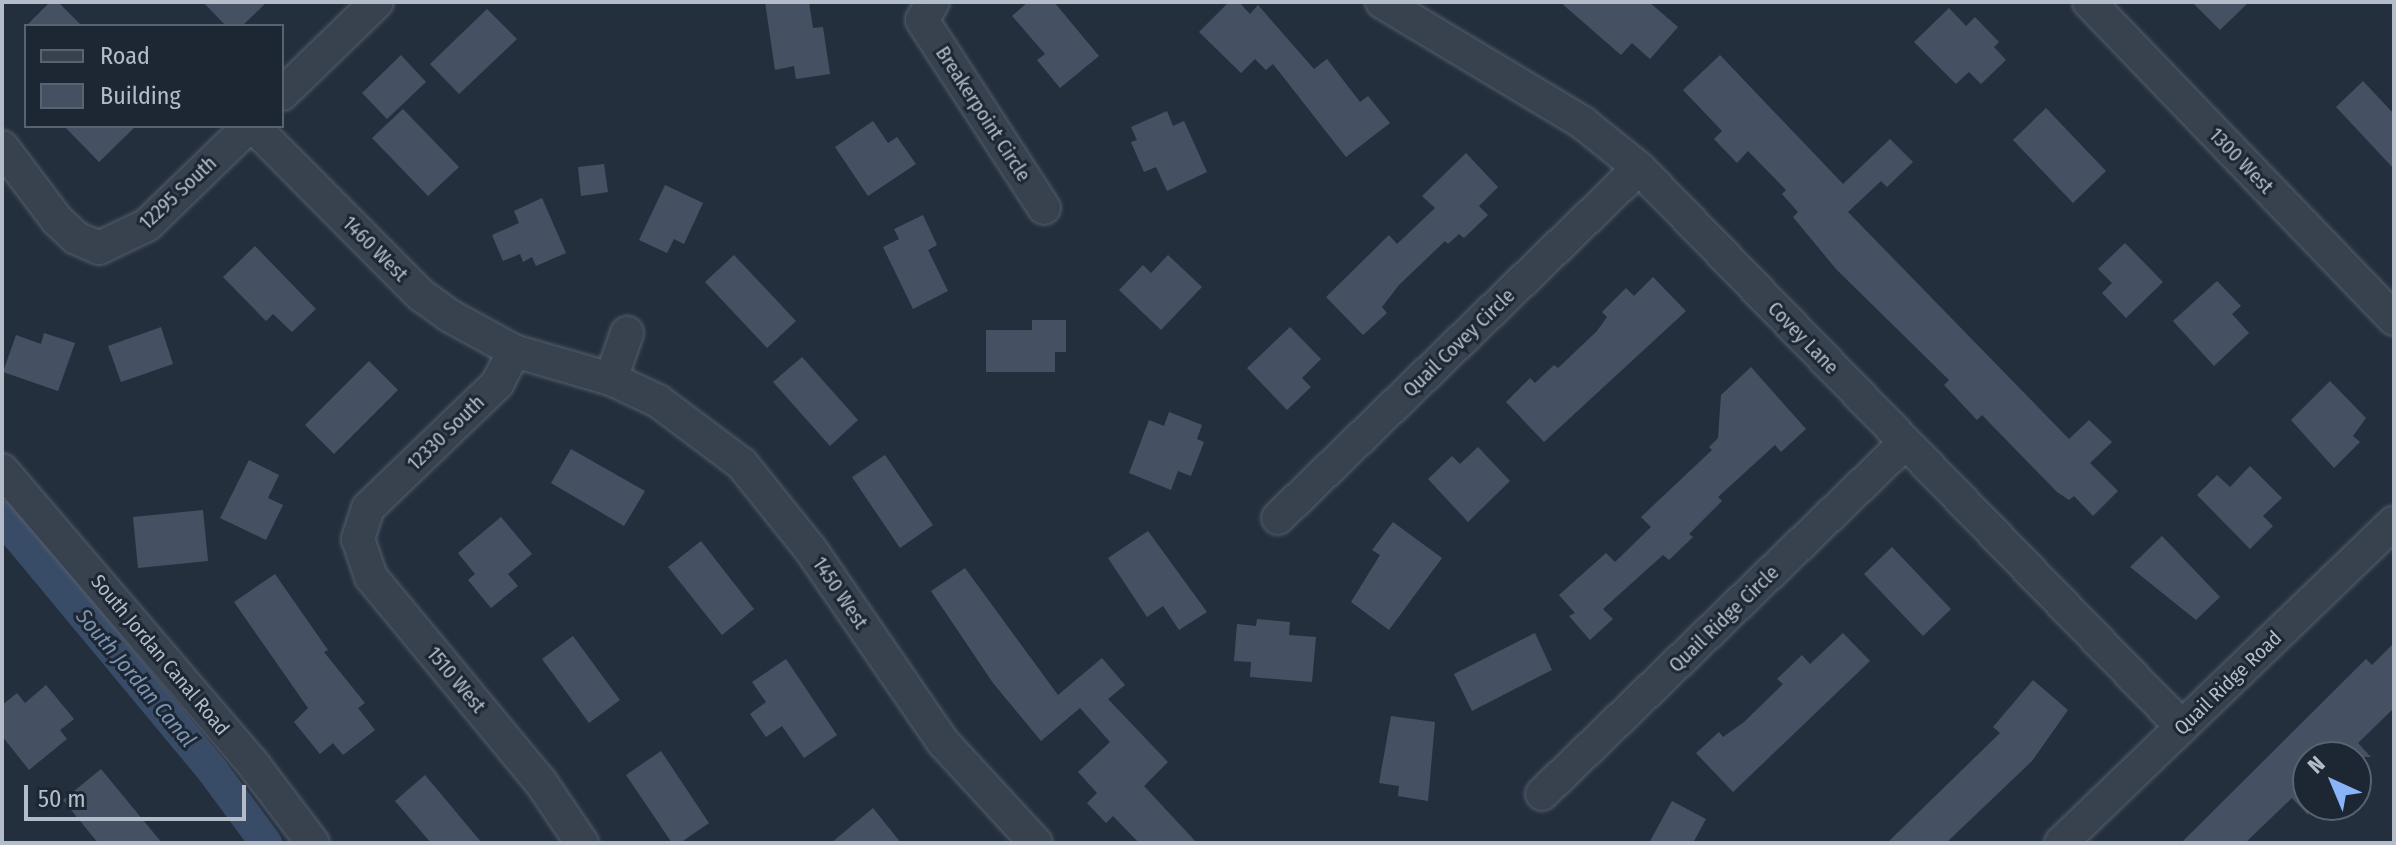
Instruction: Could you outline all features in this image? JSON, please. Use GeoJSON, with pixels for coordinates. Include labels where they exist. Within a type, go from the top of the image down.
{"type":"FeatureCollection","features":[{"type":"Feature","properties":{"kind":"street"},"geometry":{"type":"LineString","coordinates":[[284,92],[377,2]]}},
{"type":"Feature","properties":{"kind":"street","name":"Covey Lane"},"geometry":{"type":"LineString","coordinates":[[1382,2],[1583,123],[1639,168],[2182,727]]}},
{"type":"Feature","properties":{"kind":"street","name":"1300 West"},"geometry":{"type":"LineString","coordinates":[[2089,2],[2394,319]]}},
{"type":"Feature","properties":{"kind":"street","name":"Breakerpoint Circle"},"geometry":{"type":"LineString","coordinates":[[928,11],[1044,208]]}},
{"type":"Feature","properties":{"kind":"street","name":"12295 South"},"geometry":{"type":"LineString","coordinates":[[2,147],[57,220],[76,238],[99,248],[147,225],[249,128]]}},
{"type":"Feature","properties":{"kind":"street","name":"1460 West"},"geometry":{"type":"LineString","coordinates":[[253,128],[421,295],[514,351]]}},
{"type":"Feature","properties":{"kind":"street","name":"Quail Covey Circle"},"geometry":{"type":"LineString","coordinates":[[1278,518],[1639,168]]}},
{"type":"Feature","properties":{"kind":"street"},"geometry":{"type":"LineString","coordinates":[[611,379],[627,333]]}},
{"type":"Feature","properties":{"kind":"street","name":"1450 West"},"geometry":{"type":"LineString","coordinates":[[514,351],[611,379],[658,401],[742,464],[811,550],[943,742],[1036,843]]}},
{"type":"Feature","properties":{"kind":"street","name":"12330 South"},"geometry":{"type":"LineString","coordinates":[[368,508],[498,383],[514,351]]}},
{"type":"Feature","properties":{"kind":"street","name":"Quail Ridge Circle"},"geometry":{"type":"LineString","coordinates":[[1542,794],[1905,443]]}},
{"type":"Feature","properties":{"kind":"street","name":"South Jordan Canal Road"},"geometry":{"type":"LineString","coordinates":[[2,470],[253,764],[313,843]]}},
{"type":"Feature","properties":{"kind":"street","name":"1510 West"},"geometry":{"type":"LineString","coordinates":[[368,508],[358,539],[371,577],[540,781],[582,843]]}},
{"type":"Feature","properties":{"kind":"street","name":"Quail Ridge Road"},"geometry":{"type":"LineString","coordinates":[[2061,843],[2394,523]]}},
{"type":"Feature","properties":{"kind":"building"},"geometry":{"type":"Polygon","coordinates":[[[50,2],[58,2],[80,24],[28,24],[50,2]]]}},
{"type":"Feature","properties":{"kind":"building"},"geometry":{"type":"Polygon","coordinates":[[[203,2],[267,2],[244,24],[224,24],[203,2]]]}},
{"type":"Feature","properties":{"kind":"building"},"geometry":{"type":"Polygon","coordinates":[[[765,2],[809,2],[813,28],[823,27],[830,74],[796,79],[794,66],[775,70],[765,2]]]}},
{"type":"Feature","properties":{"kind":"building"},"geometry":{"type":"Polygon","coordinates":[[[1028,2],[1054,2],[1099,56],[1060,88],[1037,60],[1045,54],[1012,16],[1028,2]]]}},
{"type":"Feature","properties":{"kind":"building"},"geometry":{"type":"Polygon","coordinates":[[[1229,2],[1239,2],[1250,14],[1258,5],[1314,69],[1327,59],[1360,102],[1368,96],[1390,123],[1346,157],[1273,64],[1266,70],[1255,59],[1241,73],[1199,32],[1229,2]]]}},
{"type":"Feature","properties":{"kind":"building"},"geometry":{"type":"Polygon","coordinates":[[[1560,2],[1649,2],[1678,27],[1650,59],[1632,43],[1621,55],[1560,2]]]}},
{"type":"Feature","properties":{"kind":"building"},"geometry":{"type":"Polygon","coordinates":[[[2192,2],[2249,2],[2220,30],[2192,2]]]}},
{"type":"Feature","properties":{"kind":"building"},"geometry":{"type":"Polygon","coordinates":[[[1949,8],[1966,26],[1975,17],[1999,42],[1994,47],[2006,60],[1981,84],[1969,72],[1956,84],[1914,42],[1949,8]]]}},
{"type":"Feature","properties":{"kind":"building"},"geometry":{"type":"Polygon","coordinates":[[[487,9],[517,39],[459,94],[430,64],[487,9]]]}},
{"type":"Feature","properties":{"kind":"building"},"geometry":{"type":"Polygon","coordinates":[[[401,55],[426,82],[387,119],[362,93],[401,55]]]}},
{"type":"Feature","properties":{"kind":"building"},"geometry":{"type":"Polygon","coordinates":[[[1720,55],[1843,184],[1890,139],[1913,162],[1887,187],[1881,181],[1848,212],[2069,439],[2089,420],[2112,442],[2090,463],[2118,491],[2093,516],[2074,496],[2069,500],[2057,492],[1982,415],[1977,420],[1944,385],[1949,380],[1836,269],[1793,217],[1798,212],[1782,194],[1786,190],[1748,151],[1737,163],[1714,139],[1722,131],[1683,90],[1720,55]]]}},
{"type":"Feature","properties":{"kind":"building"},"geometry":{"type":"Polygon","coordinates":[[[2363,81],[2394,114],[2394,169],[2336,107],[2363,81]]]}},
{"type":"Feature","properties":{"kind":"building"},"geometry":{"type":"Polygon","coordinates":[[[2046,108],[2106,171],[2073,203],[2013,140],[2046,108]]]}},
{"type":"Feature","properties":{"kind":"building"},"geometry":{"type":"Polygon","coordinates":[[[403,109],[459,167],[428,196],[372,138],[403,109]]]}},
{"type":"Feature","properties":{"kind":"building"},"geometry":{"type":"Polygon","coordinates":[[[1167,111],[1173,126],[1184,121],[1207,172],[1167,191],[1156,167],[1144,172],[1131,142],[1137,140],[1131,127],[1167,111]]]}},
{"type":"Feature","properties":{"kind":"building"},"geometry":{"type":"Polygon","coordinates":[[[873,121],[888,143],[897,137],[916,164],[868,196],[835,147],[873,121]]]}},
{"type":"Feature","properties":{"kind":"building"},"geometry":{"type":"Polygon","coordinates":[[[66,128],[134,128],[99,162],[66,128]]]}},
{"type":"Feature","properties":{"kind":"building"},"geometry":{"type":"Polygon","coordinates":[[[1466,153],[1498,187],[1479,206],[1488,215],[1464,238],[1459,234],[1448,244],[1445,241],[1399,285],[1382,307],[1387,313],[1363,335],[1326,297],[1389,235],[1397,244],[1435,208],[1422,196],[1466,153]]]}},
{"type":"Feature","properties":{"kind":"building"},"geometry":{"type":"Polygon","coordinates":[[[604,164],[608,192],[581,196],[578,167],[604,164]]]}},
{"type":"Feature","properties":{"kind":"building"},"geometry":{"type":"Polygon","coordinates":[[[665,185],[703,203],[684,244],[674,239],[667,253],[639,240],[665,185]]]}},
{"type":"Feature","properties":{"kind":"building"},"geometry":{"type":"Polygon","coordinates":[[[542,198],[566,253],[536,266],[532,257],[523,262],[520,254],[503,261],[492,235],[519,223],[514,211],[542,198]]]}},
{"type":"Feature","properties":{"kind":"building"},"geometry":{"type":"Polygon","coordinates":[[[923,215],[937,245],[928,250],[948,291],[913,309],[883,247],[899,239],[894,229],[923,215]]]}},
{"type":"Feature","properties":{"kind":"building"},"geometry":{"type":"Polygon","coordinates":[[[2125,243],[2163,282],[2126,318],[2102,293],[2112,283],[2098,269],[2125,243]]]}},
{"type":"Feature","properties":{"kind":"building"},"geometry":{"type":"Polygon","coordinates":[[[255,246],[316,309],[292,332],[273,314],[266,321],[223,277],[255,246]]]}},
{"type":"Feature","properties":{"kind":"building"},"geometry":{"type":"Polygon","coordinates":[[[734,255],[796,321],[767,348],[705,282],[734,255]]]}},
{"type":"Feature","properties":{"kind":"building"},"geometry":{"type":"Polygon","coordinates":[[[1168,255],[1202,287],[1161,330],[1119,290],[1143,265],[1151,273],[1168,255]]]}},
{"type":"Feature","properties":{"kind":"building"},"geometry":{"type":"Polygon","coordinates":[[[1653,277],[1686,311],[1544,442],[1506,402],[1530,378],[1535,383],[1554,365],[1558,368],[1597,331],[1607,317],[1602,312],[1626,288],[1634,296],[1653,277]]]}},
{"type":"Feature","properties":{"kind":"building"},"geometry":{"type":"Polygon","coordinates":[[[2217,281],[2241,306],[2232,314],[2249,333],[2214,366],[2173,321],[2217,281]]]}},
{"type":"Feature","properties":{"kind":"building"},"geometry":{"type":"Polygon","coordinates":[[[1032,320],[1066,320],[1066,352],[1055,352],[1055,372],[986,372],[986,330],[1032,330],[1032,320]]]}},
{"type":"Feature","properties":{"kind":"building"},"geometry":{"type":"Polygon","coordinates":[[[161,327],[173,364],[121,382],[108,346],[161,327]]]}},
{"type":"Feature","properties":{"kind":"building"},"geometry":{"type":"Polygon","coordinates":[[[1290,327],[1321,359],[1302,378],[1311,387],[1287,410],[1247,368],[1290,327]]]}},
{"type":"Feature","properties":{"kind":"building"},"geometry":{"type":"Polygon","coordinates":[[[44,333],[75,343],[58,391],[3,372],[16,335],[41,344],[44,333]]]}},
{"type":"Feature","properties":{"kind":"building"},"geometry":{"type":"Polygon","coordinates":[[[802,357],[858,420],[830,446],[773,382],[802,357]]]}},
{"type":"Feature","properties":{"kind":"building"},"geometry":{"type":"Polygon","coordinates":[[[369,361],[398,390],[334,454],[305,425],[369,361]]]}},
{"type":"Feature","properties":{"kind":"building"},"geometry":{"type":"Polygon","coordinates":[[[1751,367],[1806,429],[1781,452],[1775,445],[1718,497],[1722,501],[1689,534],[1693,537],[1669,560],[1663,555],[1603,609],[1613,619],[1590,640],[1569,616],[1575,613],[1559,595],[1606,553],[1615,562],[1651,527],[1641,517],[1712,450],[1709,447],[1718,438],[1721,395],[1751,367]]]}},
{"type":"Feature","properties":{"kind":"building"},"geometry":{"type":"Polygon","coordinates":[[[2330,381],[2366,418],[2353,436],[2360,442],[2334,468],[2291,420],[2330,381]]]}},
{"type":"Feature","properties":{"kind":"building"},"geometry":{"type":"Polygon","coordinates":[[[1169,412],[1202,425],[1197,439],[1204,442],[1191,476],[1178,471],[1171,490],[1129,473],[1149,420],[1164,426],[1169,412]]]}},
{"type":"Feature","properties":{"kind":"building"},"geometry":{"type":"Polygon","coordinates":[[[1478,447],[1510,481],[1468,522],[1428,479],[1452,456],[1460,464],[1478,447]]]}},
{"type":"Feature","properties":{"kind":"building"},"geometry":{"type":"Polygon","coordinates":[[[571,449],[645,491],[624,526],[551,483],[571,449]]]}},
{"type":"Feature","properties":{"kind":"building"},"geometry":{"type":"Polygon","coordinates":[[[885,455],[933,525],[900,548],[852,477],[885,455]]]}},
{"type":"Feature","properties":{"kind":"building"},"geometry":{"type":"Polygon","coordinates":[[[249,460],[279,475],[268,498],[283,505],[266,540],[220,518],[249,460]]]}},
{"type":"Feature","properties":{"kind":"building"},"geometry":{"type":"Polygon","coordinates":[[[2250,466],[2282,498],[2263,516],[2273,526],[2250,549],[2197,495],[2217,475],[2230,487],[2250,466]]]}},
{"type":"Feature","properties":{"kind":"building"},"geometry":{"type":"Polygon","coordinates":[[[203,510],[208,561],[138,568],[133,517],[203,510]]]}},
{"type":"Feature","properties":{"kind":"building"},"geometry":{"type":"Polygon","coordinates":[[[501,517],[532,554],[508,574],[518,586],[491,608],[468,580],[475,574],[458,553],[501,517]]]}},
{"type":"Feature","properties":{"kind":"building"},"geometry":{"type":"Polygon","coordinates":[[[1393,522],[1442,558],[1389,630],[1351,602],[1380,555],[1372,550],[1393,522]]]}},
{"type":"Feature","properties":{"kind":"building"},"geometry":{"type":"Polygon","coordinates":[[[1148,531],[1207,612],[1179,630],[1163,606],[1147,617],[1108,558],[1148,531]]]}},
{"type":"Feature","properties":{"kind":"building"},"geometry":{"type":"Polygon","coordinates":[[[2162,536],[2220,597],[2196,620],[2130,567],[2162,536]]]}},
{"type":"Feature","properties":{"kind":"building"},"geometry":{"type":"Polygon","coordinates":[[[701,541],[754,609],[722,635],[668,567],[701,541]]]}},
{"type":"Feature","properties":{"kind":"building"},"geometry":{"type":"Polygon","coordinates":[[[1892,547],[1951,609],[1923,636],[1864,574],[1892,547]]]}},
{"type":"Feature","properties":{"kind":"building"},"geometry":{"type":"Polygon","coordinates":[[[965,568],[1058,695],[1102,658],[1125,685],[1108,699],[1168,762],[1144,786],[1197,843],[1139,843],[1113,816],[1106,823],[1087,803],[1097,793],[1078,772],[1110,742],[1080,708],[1041,741],[993,683],[931,591],[965,568]]]}},
{"type":"Feature","properties":{"kind":"building"},"geometry":{"type":"Polygon","coordinates":[[[275,574],[328,650],[324,652],[365,703],[358,708],[375,730],[343,755],[333,743],[320,754],[294,722],[308,708],[234,602],[275,574]]]}},
{"type":"Feature","properties":{"kind":"building"},"geometry":{"type":"Polygon","coordinates":[[[1257,619],[1290,622],[1289,635],[1316,637],[1312,682],[1250,677],[1251,662],[1234,661],[1237,624],[1256,626],[1257,619]]]}},
{"type":"Feature","properties":{"kind":"building"},"geometry":{"type":"Polygon","coordinates":[[[1535,633],[1552,670],[1472,711],[1454,674],[1535,633]]]}},
{"type":"Feature","properties":{"kind":"building"},"geometry":{"type":"Polygon","coordinates":[[[1843,633],[1870,661],[1733,792],[1696,753],[1719,732],[1723,737],[1744,722],[1783,684],[1777,679],[1802,655],[1810,664],[1843,633]]]}},
{"type":"Feature","properties":{"kind":"building"},"geometry":{"type":"Polygon","coordinates":[[[573,636],[620,700],[589,723],[542,659],[573,636]]]}},
{"type":"Feature","properties":{"kind":"building"},"geometry":{"type":"Polygon","coordinates":[[[2394,643],[2394,708],[2360,741],[2292,741],[2292,798],[2245,843],[2181,843],[2366,659],[2372,665],[2394,643]]]}},
{"type":"Feature","properties":{"kind":"building"},"geometry":{"type":"Polygon","coordinates":[[[786,659],[837,735],[804,758],[782,726],[766,737],[750,714],[766,702],[752,682],[786,659]]]}},
{"type":"Feature","properties":{"kind":"building"},"geometry":{"type":"Polygon","coordinates":[[[2033,680],[2068,710],[2032,761],[1946,843],[1887,843],[2000,733],[1993,727],[2033,680]]]}},
{"type":"Feature","properties":{"kind":"building"},"geometry":{"type":"Polygon","coordinates":[[[46,685],[74,719],[60,730],[67,739],[29,770],[2,736],[2,705],[17,693],[25,703],[46,685]]]}},
{"type":"Feature","properties":{"kind":"building"},"geometry":{"type":"Polygon","coordinates":[[[1391,716],[1435,722],[1428,801],[1398,796],[1399,786],[1379,783],[1391,716]]]}},
{"type":"Feature","properties":{"kind":"building"},"geometry":{"type":"Polygon","coordinates":[[[661,751],[709,823],[680,843],[672,843],[626,775],[661,751]]]}},
{"type":"Feature","properties":{"kind":"building"},"geometry":{"type":"Polygon","coordinates":[[[101,769],[162,843],[98,843],[63,800],[101,769]]]}},
{"type":"Feature","properties":{"kind":"building"},"geometry":{"type":"Polygon","coordinates":[[[425,775],[482,843],[431,843],[395,801],[425,775]]]}},
{"type":"Feature","properties":{"kind":"building"},"geometry":{"type":"Polygon","coordinates":[[[1672,801],[1706,819],[1693,843],[1649,843],[1672,801]]]}},
{"type":"Feature","properties":{"kind":"building"},"geometry":{"type":"Polygon","coordinates":[[[873,808],[901,843],[831,843],[873,808]]]}},
{"type":"Feature","properties":{"kind":"waterway","name":"South Jordan Canal"},"geometry":{"type":"LineString","coordinates":[[2,517],[212,770],[266,843]]}}]}
